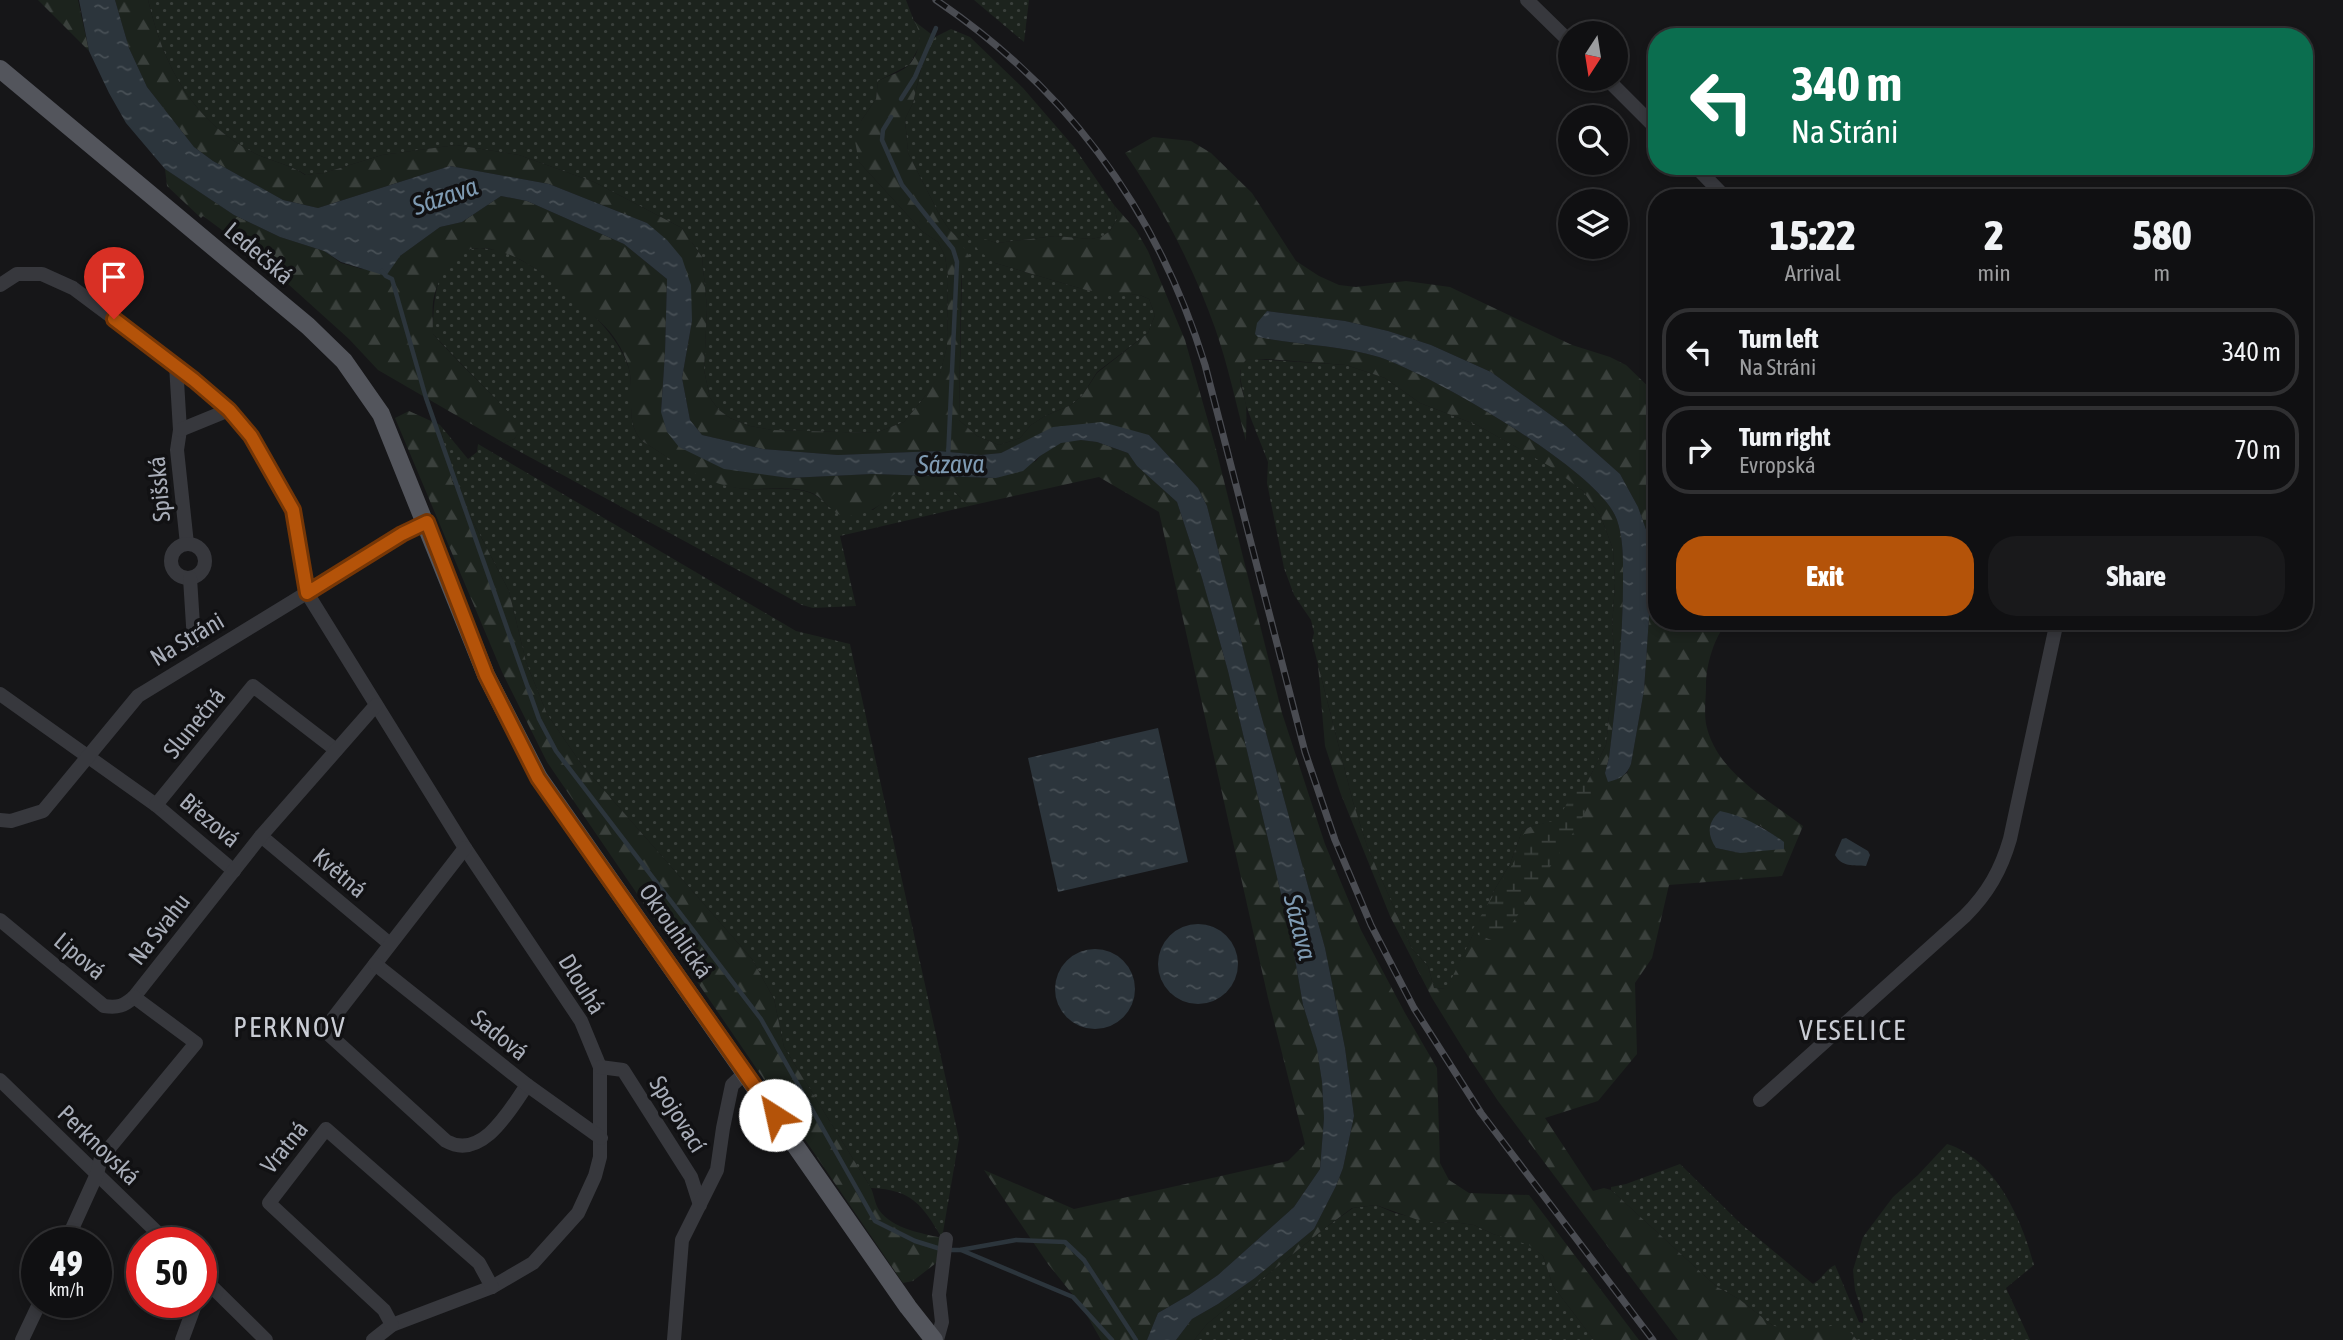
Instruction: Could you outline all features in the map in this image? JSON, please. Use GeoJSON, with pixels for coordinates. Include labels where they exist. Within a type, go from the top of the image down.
{"type":"FeatureCollection","features":[{"type":"Feature","properties":{"kind":"main road","name":"Ledečská"},"geometry":{"type":"LineString","coordinates":[[0,69],[308,326],[344,361],[381,414],[427,522]]}},
{"type":"Feature","properties":{"kind":"main road","name":"Okrouhlická"},"geometry":{"type":"LineString","coordinates":[[427,522],[486,675],[538,778],[908,1307],[936,1340]]}},
{"type":"Feature","properties":{"kind":"street"},"geometry":{"type":"LineString","coordinates":[[1527,0],[1558,30]]}},
{"type":"Feature","properties":{"kind":"street"},"geometry":{"type":"LineString","coordinates":[[1618,91],[1648,120]]}},
{"type":"Feature","properties":{"kind":"street"},"geometry":{"type":"LineString","coordinates":[[1704,175],[1717,189]]}},
{"type":"Feature","properties":{"kind":"street"},"geometry":{"type":"LineString","coordinates":[[0,285],[17,274],[42,274],[73,288],[176,365],[229,410],[251,436],[293,510],[307,593]]}},
{"type":"Feature","properties":{"kind":"street","name":"Spišská"},"geometry":{"type":"LineString","coordinates":[[176,365],[180,430],[177,450],[187,544]]}},
{"type":"Feature","properties":{"kind":"street","name":"Spišská"},"geometry":{"type":"LineString","coordinates":[[180,430],[229,410]]}},
{"type":"Feature","properties":{"kind":"street","name":"Na Stráni"},"geometry":{"type":"LineString","coordinates":[[0,820],[10,821],[43,811],[138,696],[402,534],[427,522]]}},
{"type":"Feature","properties":{"kind":"street","name":"Spišská"},"geometry":{"type":"LineString","coordinates":[[187,544],[199,547],[205,562],[201,573],[190,578],[179,576],[171,564],[174,550],[187,544]]}},
{"type":"Feature","properties":{"kind":"street","name":"Spišská"},"geometry":{"type":"LineString","coordinates":[[190,578],[194,641]]}},
{"type":"Feature","properties":{"kind":"street","name":"Dlouhá"},"geometry":{"type":"LineString","coordinates":[[307,593],[465,848],[581,1021],[600,1067],[600,1157],[595,1176],[578,1213],[533,1263],[492,1287],[392,1325],[373,1340]]}},
{"type":"Feature","properties":{"kind":"street"},"geometry":{"type":"LineString","coordinates":[[1760,1100],[1965,916],[1982,899],[1994,881],[2010,839],[2055,630]]}},
{"type":"Feature","properties":{"kind":"street","name":"Slunečná"},"geometry":{"type":"LineString","coordinates":[[156,805],[253,686],[336,750]]}},
{"type":"Feature","properties":{"kind":"street","name":"Březová"},"geometry":{"type":"LineString","coordinates":[[0,694],[156,805],[234,871]]}},
{"type":"Feature","properties":{"kind":"street","name":"Na Svahu"},"geometry":{"type":"LineString","coordinates":[[97,1174],[101,1158],[196,1044],[135,997],[261,836],[376,705]]}},
{"type":"Feature","properties":{"kind":"street","name":"Květná"},"geometry":{"type":"LineString","coordinates":[[261,836],[390,944]]}},
{"type":"Feature","properties":{"kind":"street"},"geometry":{"type":"LineString","coordinates":[[465,848],[324,1030],[453,1145],[467,1147],[485,1137],[505,1117],[527,1086]]}},
{"type":"Feature","properties":{"kind":"street","name":"Lipová"},"geometry":{"type":"LineString","coordinates":[[0,920],[104,1006],[118,1008],[135,997]]}},
{"type":"Feature","properties":{"kind":"street","name":"Sadová"},"geometry":{"type":"LineString","coordinates":[[375,964],[527,1086],[601,1138]]}},
{"type":"Feature","properties":{"kind":"street","name":"Spojovací"},"geometry":{"type":"LineString","coordinates":[[600,1067],[623,1070],[691,1177],[700,1205]]}},
{"type":"Feature","properties":{"kind":"street","name":"Spojovací"},"geometry":{"type":"LineString","coordinates":[[674,1340],[682,1240],[718,1170],[732,1085],[746,1072]]}},
{"type":"Feature","properties":{"kind":"street","name":"Perknovská"},"geometry":{"type":"LineString","coordinates":[[0,1080],[152,1227]]}},
{"type":"Feature","properties":{"kind":"street","name":"Vratná"},"geometry":{"type":"LineString","coordinates":[[392,1325],[383,1310],[269,1203],[326,1129],[479,1263],[492,1287]]}},
{"type":"Feature","properties":{"kind":"street"},"geometry":{"type":"LineString","coordinates":[[73,1227],[97,1174]]}},
{"type":"Feature","properties":{"kind":"street"},"geometry":{"type":"LineString","coordinates":[[936,1340],[942,1322],[939,1295],[946,1239]]}},
{"type":"Feature","properties":{"kind":"street"},"geometry":{"type":"LineString","coordinates":[[217,1295],[266,1340]]}},
{"type":"Feature","properties":{"kind":"street"},"geometry":{"type":"LineString","coordinates":[[22,1340],[32,1318]]}},
{"type":"Feature","properties":{"kind":"street"},"geometry":{"type":"LineString","coordinates":[[181,1340],[189,1318]]}},
{"type":"Feature","properties":{"kind":"green space"},"geometry":{"type":"Polygon","coordinates":[[[38,0],[78,0],[89,51],[38,0]]]}},
{"type":"Feature","properties":{"kind":"green space"},"geometry":{"type":"Polygon","coordinates":[[[115,0],[148,0],[172,69],[184,90],[214,125],[256,154],[305,175],[324,173],[382,155],[456,145],[519,155],[594,182],[682,228],[702,257],[707,308],[704,370],[710,398],[719,410],[730,418],[750,426],[772,430],[875,433],[904,422],[940,374],[947,346],[948,276],[945,256],[938,242],[923,232],[859,162],[855,141],[861,121],[876,99],[878,81],[907,67],[916,54],[919,37],[914,21],[935,37],[921,68],[913,103],[905,119],[908,153],[940,216],[969,256],[962,272],[961,285],[959,420],[977,436],[999,445],[1020,438],[1031,425],[1071,405],[1082,396],[1097,373],[1148,333],[1155,315],[1149,299],[1140,295],[1086,290],[995,263],[979,251],[966,233],[997,243],[1055,236],[1091,239],[1110,231],[1117,219],[1114,205],[1136,230],[1148,251],[1185,340],[1216,449],[1282,713],[1325,844],[1361,930],[1437,1068],[1440,1163],[1449,1180],[1469,1193],[1529,1195],[1639,1340],[1594,1340],[1553,1286],[1543,1256],[1529,1245],[1474,1225],[1418,1220],[1376,1205],[1352,1208],[1207,1324],[1194,1340],[1176,1340],[1192,1319],[1255,1278],[1314,1229],[1343,1168],[1354,1116],[1345,1048],[1325,948],[1207,506],[1198,488],[1149,435],[1020,444],[1001,453],[981,455],[938,451],[838,455],[763,449],[702,435],[690,420],[682,378],[692,321],[647,223],[549,184],[450,166],[318,208],[283,200],[213,161],[194,147],[147,87],[129,48],[115,0]]]}},
{"type":"Feature","properties":{"kind":"green space"},"geometry":{"type":"Polygon","coordinates":[[[148,0],[906,0],[920,30],[919,47],[909,65],[878,81],[876,99],[861,121],[859,162],[923,232],[938,242],[945,256],[948,276],[947,346],[940,375],[904,422],[875,433],[772,430],[750,426],[730,418],[719,410],[710,398],[704,370],[707,308],[702,257],[682,228],[594,182],[519,155],[456,145],[382,155],[324,173],[306,175],[262,157],[234,141],[214,125],[184,90],[163,48],[148,0]]]}},
{"type":"Feature","properties":{"kind":"green space"},"geometry":{"type":"Polygon","coordinates":[[[974,0],[1029,0],[1024,42],[974,0]]]}},
{"type":"Feature","properties":{"kind":"green space"},"geometry":{"type":"Polygon","coordinates":[[[951,29],[970,37],[1023,88],[1074,147],[1114,205],[1117,219],[1110,231],[1091,239],[1055,236],[997,243],[966,234],[995,263],[1086,290],[1140,295],[1149,299],[1155,315],[1148,333],[1097,372],[1082,396],[1071,405],[1031,425],[1020,438],[999,445],[977,436],[959,420],[962,272],[958,238],[940,216],[908,153],[905,119],[913,103],[921,69],[935,37],[951,29]]]}},
{"type":"Feature","properties":{"kind":"green space"},"geometry":{"type":"Polygon","coordinates":[[[1153,137],[1191,141],[1211,153],[1252,193],[1296,261],[1319,276],[1339,285],[1356,287],[1406,281],[1450,287],[1572,345],[1626,365],[1648,386],[1648,535],[1638,507],[1620,474],[1566,426],[1491,372],[1431,345],[1345,321],[1267,311],[1258,337],[1349,350],[1379,357],[1403,367],[1511,426],[1580,476],[1604,500],[1617,520],[1623,567],[1619,671],[1605,773],[1615,780],[1627,773],[1631,764],[1644,690],[1648,630],[1722,630],[1712,652],[1706,678],[1705,715],[1712,741],[1720,756],[1745,783],[1803,826],[1782,876],[1669,885],[1652,958],[1635,983],[1637,1054],[1598,1101],[1545,1118],[1593,1191],[1604,1188],[1611,1190],[1717,1287],[1739,1299],[1772,1325],[1790,1331],[1839,1325],[1857,1340],[1678,1340],[1498,1101],[1432,998],[1390,916],[1340,792],[1325,746],[1318,665],[1367,846],[1412,949],[1428,966],[1434,988],[1444,989],[1510,864],[1522,831],[1562,819],[1574,808],[1606,745],[1615,657],[1612,628],[1615,583],[1613,549],[1601,517],[1583,491],[1551,467],[1477,425],[1420,403],[1385,378],[1346,365],[1246,360],[1240,376],[1246,405],[1246,441],[1220,342],[1206,305],[1187,260],[1152,194],[1125,153],[1153,137]],[[1759,825],[1716,848],[1740,853],[1775,836],[1759,825]]]}},
{"type":"Feature","properties":{"kind":"green space"},"geometry":{"type":"Polygon","coordinates":[[[165,169],[234,215],[280,237],[324,251],[341,263],[362,269],[400,256],[440,227],[462,222],[501,196],[527,201],[624,244],[667,279],[661,412],[770,475],[789,478],[872,474],[996,478],[1036,461],[1061,442],[1097,442],[1128,453],[1137,466],[1177,502],[1202,578],[1228,671],[1291,936],[1303,1005],[1317,1048],[1324,1118],[1320,1169],[1294,1207],[1218,1275],[1158,1313],[1147,1340],[1101,1340],[1081,1305],[1048,1264],[984,1170],[1074,1209],[1288,1161],[1305,1144],[1268,998],[1159,512],[1099,477],[969,506],[954,491],[901,489],[872,510],[850,516],[837,514],[819,497],[806,491],[789,488],[737,488],[711,481],[642,441],[633,425],[628,365],[618,343],[605,327],[566,291],[532,267],[513,256],[476,248],[460,253],[440,279],[433,302],[433,334],[523,428],[514,439],[504,443],[378,370],[349,339],[257,256],[203,216],[201,218],[167,186],[165,169]]]}},
{"type":"Feature","properties":{"kind":"green space"},"geometry":{"type":"Polygon","coordinates":[[[480,248],[501,251],[537,269],[594,316],[622,352],[629,369],[633,425],[637,433],[642,441],[686,468],[733,487],[809,492],[829,507],[873,510],[901,488],[954,491],[969,506],[840,536],[856,606],[813,608],[802,605],[504,443],[514,439],[522,428],[433,334],[437,287],[446,265],[463,251],[480,248]]]}},
{"type":"Feature","properties":{"kind":"green space"},"geometry":{"type":"Polygon","coordinates":[[[1246,360],[1346,365],[1385,378],[1420,403],[1477,425],[1552,467],[1583,491],[1601,517],[1613,549],[1615,583],[1612,628],[1615,657],[1606,745],[1574,808],[1562,820],[1532,826],[1522,831],[1510,864],[1445,989],[1434,988],[1428,966],[1412,949],[1367,846],[1353,802],[1312,641],[1314,633],[1311,620],[1294,595],[1284,568],[1267,483],[1268,462],[1246,406],[1240,377],[1241,365],[1246,360]]]}},
{"type":"Feature","properties":{"kind":"green space"},"geometry":{"type":"Polygon","coordinates":[[[409,411],[440,425],[452,481],[509,591],[526,662],[547,714],[582,765],[752,959],[774,999],[784,1047],[871,1188],[879,1210],[900,1226],[942,1238],[936,1263],[913,1281],[903,1283],[547,762],[502,672],[395,418],[409,411]]]}},
{"type":"Feature","properties":{"kind":"green space"},"geometry":{"type":"Polygon","coordinates":[[[440,425],[468,459],[477,452],[478,444],[796,631],[850,644],[959,1139],[942,1238],[915,1201],[897,1192],[871,1188],[784,1047],[774,999],[752,959],[582,765],[547,714],[526,662],[509,591],[452,481],[440,425]]]}},
{"type":"Feature","properties":{"kind":"green space"},"geometry":{"type":"Polygon","coordinates":[[[1581,781],[1598,786],[1579,824],[1499,943],[1471,932],[1515,860],[1524,834],[1550,831],[1581,781]]]}},
{"type":"Feature","properties":{"kind":"green space"},"geometry":{"type":"Polygon","coordinates":[[[1947,1144],[1980,1163],[1993,1177],[2022,1229],[2034,1265],[2006,1288],[2030,1340],[1857,1340],[1851,1333],[1783,1331],[1739,1299],[1717,1287],[1611,1190],[1611,1187],[1680,1164],[1740,1223],[1813,1284],[1835,1265],[1859,1322],[1863,1323],[1853,1270],[1863,1237],[1893,1197],[1947,1144]]]}},
{"type":"Feature","properties":{"kind":"green space"},"geometry":{"type":"Polygon","coordinates":[[[1376,1205],[1395,1213],[1436,1223],[1474,1225],[1493,1234],[1529,1244],[1543,1256],[1553,1286],[1594,1340],[1194,1340],[1207,1324],[1325,1228],[1353,1208],[1376,1205]]]}},
{"type":"Feature","properties":{"kind":"water","name":"Sázava"},"geometry":{"type":"Polygon","coordinates":[[[79,0],[115,0],[129,48],[147,87],[194,147],[213,161],[283,200],[318,208],[450,166],[549,184],[647,223],[667,240],[682,258],[691,285],[692,321],[682,378],[690,420],[702,435],[763,449],[838,455],[938,451],[981,455],[1001,453],[1053,427],[1102,422],[1149,435],[1198,488],[1207,506],[1325,948],[1345,1048],[1354,1116],[1343,1168],[1314,1229],[1255,1278],[1192,1319],[1176,1340],[1147,1340],[1158,1313],[1218,1275],[1294,1207],[1320,1169],[1324,1118],[1317,1049],[1303,1005],[1291,936],[1228,671],[1202,578],[1177,502],[1137,466],[1128,453],[1097,442],[1081,440],[1061,443],[1023,471],[996,478],[872,474],[789,478],[724,469],[679,447],[667,432],[661,412],[667,279],[624,244],[527,201],[501,196],[462,222],[440,227],[400,256],[386,276],[341,262],[324,251],[280,237],[234,215],[165,169],[126,123],[109,93],[89,51],[79,0]]]}},
{"type":"Feature","properties":{"kind":"water"},"geometry":{"type":"Polygon","coordinates":[[[1267,311],[1345,321],[1431,345],[1491,372],[1566,426],[1620,474],[1638,507],[1648,535],[1648,630],[1644,690],[1631,764],[1622,776],[1608,782],[1605,773],[1619,671],[1623,567],[1617,520],[1604,500],[1580,476],[1548,451],[1511,426],[1435,383],[1379,357],[1258,337],[1255,334],[1257,323],[1267,311]]]}},
{"type":"Feature","properties":{"kind":"water"},"geometry":{"type":"Polygon","coordinates":[[[1158,728],[1188,862],[1058,892],[1028,758],[1158,728]]]}},
{"type":"Feature","properties":{"kind":"water"},"geometry":{"type":"Polygon","coordinates":[[[1720,811],[1761,827],[1784,842],[1784,849],[1740,853],[1716,848],[1710,829],[1720,811]]]}},
{"type":"Feature","properties":{"kind":"water"},"geometry":{"type":"Polygon","coordinates":[[[1846,838],[1868,851],[1870,855],[1866,866],[1844,863],[1835,855],[1842,839],[1846,838]]]}},
{"type":"Feature","properties":{"kind":"water"},"geometry":{"type":"Polygon","coordinates":[[[1190,924],[1206,924],[1227,935],[1238,956],[1238,972],[1227,993],[1206,1004],[1190,1004],[1176,998],[1164,986],[1158,972],[1158,956],[1164,942],[1176,930],[1190,924]]]}},
{"type":"Feature","properties":{"kind":"water"},"geometry":{"type":"Polygon","coordinates":[[[1087,949],[1103,949],[1124,960],[1135,981],[1135,997],[1124,1018],[1103,1029],[1087,1029],[1073,1023],[1061,1011],[1055,997],[1055,981],[1061,967],[1073,955],[1087,949]]]}},
{"type":"Feature","properties":{"kind":"waterway"},"geometry":{"type":"LineString","coordinates":[[901,99],[915,77],[936,28]]}},
{"type":"Feature","properties":{"kind":"waterway","name":"Sázava"},"geometry":{"type":"LineString","coordinates":[[891,117],[883,130],[882,140],[902,185],[953,249],[957,262],[948,458]]}},
{"type":"Feature","properties":{"kind":"waterway"},"geometry":{"type":"LineString","coordinates":[[382,271],[392,279],[426,398],[539,719],[556,751],[761,1019],[875,1221],[915,1241],[944,1250],[960,1250],[1016,1240],[1065,1242],[1084,1260],[1136,1340]]}},
{"type":"Feature","properties":{"kind":"waterway"},"geometry":{"type":"LineString","coordinates":[[961,1250],[1073,1297],[1112,1340]]}},
{"type":"Feature","properties":{"kind":"railway"},"geometry":{"type":"LineString","coordinates":[[936,0],[984,35],[1028,73],[1067,115],[1103,159],[1162,256],[1205,365],[1305,752],[1335,840],[1371,925],[1414,1008],[1481,1113],[1653,1340]]}},
{"type":"Feature","properties":{"kind":"district","name":"PERKNOV"},"geometry":{"type":"Point","coordinates":[290,1027]}},
{"type":"Feature","properties":{"kind":"district","name":"VESELICE"},"geometry":{"type":"Point","coordinates":[1853,1030]}},
{"type":"Feature","properties":{"kind":"route"},"geometry":{"type":"LineString","coordinates":[[114,319],[194,380],[229,410],[251,436],[293,510],[307,593],[402,534],[427,522],[486,675],[538,778],[775,1115]]}}]}
